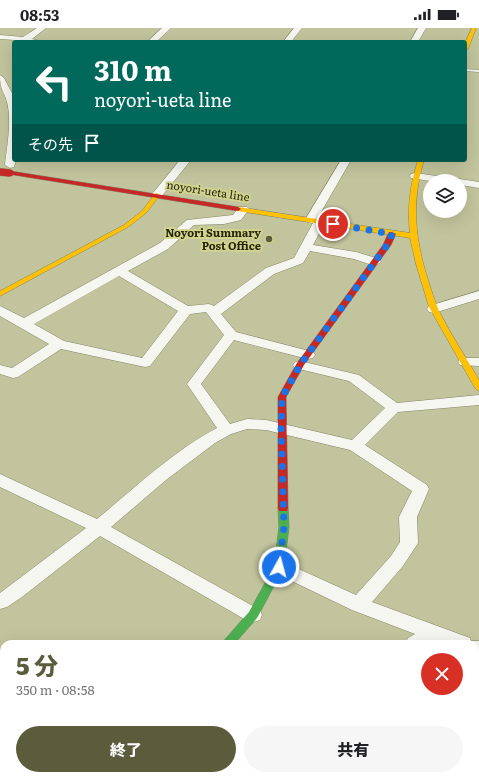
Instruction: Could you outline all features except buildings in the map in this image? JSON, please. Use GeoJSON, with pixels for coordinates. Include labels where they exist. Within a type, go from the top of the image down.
{"type":"FeatureCollection","features":[{"type":"Feature","properties":{"kind":"main road"},"geometry":{"type":"LineString","coordinates":[[467,44],[474,28]]}},
{"type":"Feature","properties":{"kind":"main road"},"geometry":{"type":"LineString","coordinates":[[420,162],[415,176],[411,202],[416,258],[434,310],[472,362],[479,388]]}},
{"type":"Feature","properties":{"kind":"main road","name":"noyori-ueta line"},"geometry":{"type":"LineString","coordinates":[[0,172],[9,169],[392,234],[413,236]]}},
{"type":"Feature","properties":{"kind":"main road"},"geometry":{"type":"LineString","coordinates":[[0,294],[126,226],[144,212],[157,195]]}},
{"type":"Feature","properties":{"kind":"main road"},"geometry":{"type":"LineString","coordinates":[[231,640],[253,615],[279,567],[284,527],[281,428],[282,398],[304,360],[387,245],[392,234]]}},
{"type":"Feature","properties":{"kind":"street"},"geometry":{"type":"LineString","coordinates":[[0,38],[25,40],[42,28]]}},
{"type":"Feature","properties":{"kind":"street"},"geometry":{"type":"LineString","coordinates":[[153,40],[168,28]]}},
{"type":"Feature","properties":{"kind":"street"},"geometry":{"type":"LineString","coordinates":[[289,40],[298,28]]}},
{"type":"Feature","properties":{"kind":"street"},"geometry":{"type":"LineString","coordinates":[[415,40],[422,28]]}},
{"type":"Feature","properties":{"kind":"street"},"geometry":{"type":"LineString","coordinates":[[0,78],[12,102]]}},
{"type":"Feature","properties":{"kind":"street"},"geometry":{"type":"LineString","coordinates":[[9,169],[12,141]]}},
{"type":"Feature","properties":{"kind":"street"},"geometry":{"type":"LineString","coordinates":[[157,195],[184,162]]}},
{"type":"Feature","properties":{"kind":"street"},"geometry":{"type":"LineString","coordinates":[[213,312],[270,271],[299,260],[306,247],[315,221],[345,162]]}},
{"type":"Feature","properties":{"kind":"street"},"geometry":{"type":"LineString","coordinates":[[415,176],[423,177]]}},
{"type":"Feature","properties":{"kind":"street"},"geometry":{"type":"LineString","coordinates":[[467,183],[479,185]]}},
{"type":"Feature","properties":{"kind":"street"},"geometry":{"type":"LineString","coordinates":[[24,324],[164,246],[191,222],[224,221],[237,218],[243,209]]}},
{"type":"Feature","properties":{"kind":"street"},"geometry":{"type":"LineString","coordinates":[[306,247],[356,256],[375,262]]}},
{"type":"Feature","properties":{"kind":"street"},"geometry":{"type":"LineString","coordinates":[[119,271],[186,310],[209,308],[231,335],[354,378],[394,408]]}},
{"type":"Feature","properties":{"kind":"street"},"geometry":{"type":"LineString","coordinates":[[434,310],[479,295]]}},
{"type":"Feature","properties":{"kind":"street"},"geometry":{"type":"LineString","coordinates":[[0,310],[59,344],[145,363],[186,310]]}},
{"type":"Feature","properties":{"kind":"street"},"geometry":{"type":"LineString","coordinates":[[226,430],[194,384],[231,335]]}},
{"type":"Feature","properties":{"kind":"street"},"geometry":{"type":"LineString","coordinates":[[0,369],[12,374],[59,344]]}},
{"type":"Feature","properties":{"kind":"street"},"geometry":{"type":"LineString","coordinates":[[355,446],[394,408],[479,400]]}},
{"type":"Feature","properties":{"kind":"street"},"geometry":{"type":"LineString","coordinates":[[0,602],[98,528],[160,476],[209,439],[226,430],[247,424],[266,425],[281,428],[355,446],[421,489],[408,517],[409,543],[397,561],[359,605]]}},
{"type":"Feature","properties":{"kind":"street"},"geometry":{"type":"LineString","coordinates":[[0,480],[87,521],[253,615]]}},
{"type":"Feature","properties":{"kind":"street"},"geometry":{"type":"LineString","coordinates":[[279,567],[359,605],[423,639]]}},
{"type":"Feature","properties":{"kind":"lane"},"geometry":{"type":"LineString","coordinates":[[467,70],[479,72]]}},
{"type":"Feature","properties":{"kind":"traffic: fast"},"geometry":{"type":"LineString","coordinates":[[231,640],[253,615],[279,567],[284,527],[283,508]]}},
{"type":"Feature","properties":{"kind":"traffic: slow"},"geometry":{"type":"LineString","coordinates":[[467,44],[474,28]]}},
{"type":"Feature","properties":{"kind":"traffic: slow"},"geometry":{"type":"LineString","coordinates":[[420,162],[413,190],[412,205],[413,235],[416,249],[430,299],[435,311],[479,388]]}},
{"type":"Feature","properties":{"kind":"traffic: slow"},"geometry":{"type":"LineString","coordinates":[[0,294],[126,226],[144,212],[157,195]]}},
{"type":"Feature","properties":{"kind":"traffic: slow"},"geometry":{"type":"LineString","coordinates":[[238,209],[413,236]]}},
{"type":"Feature","properties":{"kind":"traffic: jam"},"geometry":{"type":"LineString","coordinates":[[0,172],[10,173]]}},
{"type":"Feature","properties":{"kind":"traffic: jam"},"geometry":{"type":"LineString","coordinates":[[10,173],[238,209]]}},
{"type":"Feature","properties":{"kind":"traffic: jam"},"geometry":{"type":"LineString","coordinates":[[283,508],[282,397],[300,365],[387,245],[392,234]]}},
{"type":"Feature","properties":{"kind":"place","name":"Noyori Summary Post Office"},"geometry":{"type":"Point","coordinates":[269,239]}},
{"type":"Feature","properties":{"kind":"route"},"geometry":{"type":"LineString","coordinates":[[279,567],[284,527],[281,428],[282,398],[300,365],[387,245],[392,234],[333,224]]}}]}
